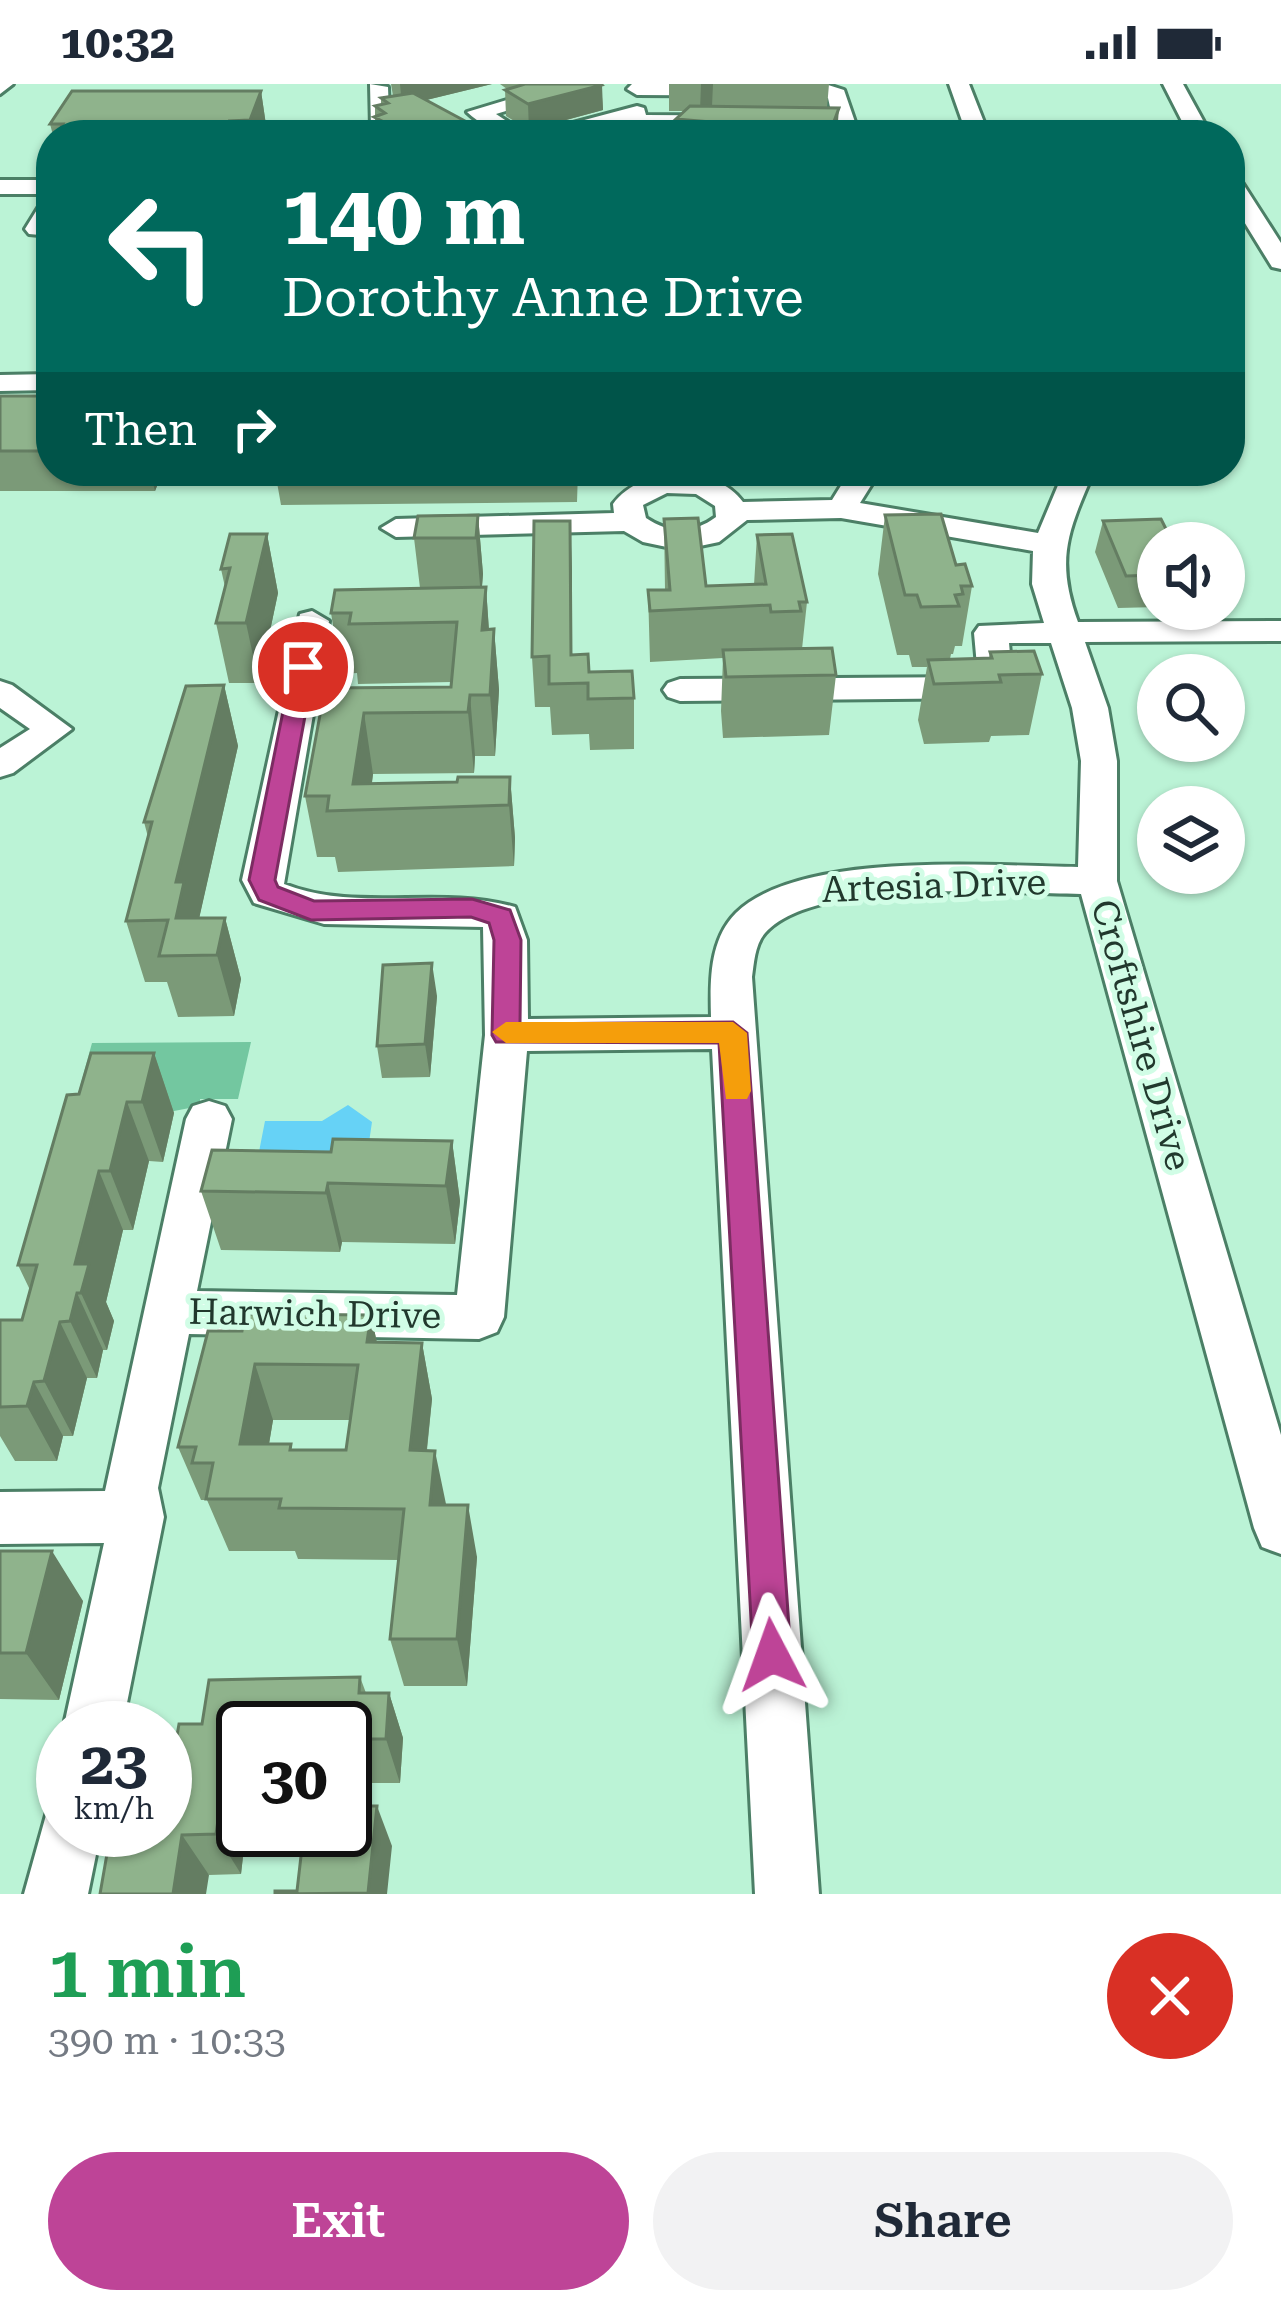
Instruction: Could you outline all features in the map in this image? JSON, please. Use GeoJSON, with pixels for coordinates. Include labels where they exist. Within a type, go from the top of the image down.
{"type":"FeatureCollection","features":[{"type":"Feature","properties":{"kind":"street"},"geometry":{"type":"LineString","coordinates":[[456,105],[491,89],[534,84]]}},
{"type":"Feature","properties":{"kind":"street"},"geometry":{"type":"LineString","coordinates":[[492,120],[478,112],[584,84]]}},
{"type":"Feature","properties":{"kind":"street"},"geometry":{"type":"LineString","coordinates":[[959,84],[972,120]]}},
{"type":"Feature","properties":{"kind":"street"},"geometry":{"type":"LineString","coordinates":[[1173,84],[1192,120]]}},
{"type":"Feature","properties":{"kind":"street"},"geometry":{"type":"LineString","coordinates":[[377,120],[378,87]]}},
{"type":"Feature","properties":{"kind":"street"},"geometry":{"type":"LineString","coordinates":[[638,114],[824,90],[837,94],[844,120]]}},
{"type":"Feature","properties":{"kind":"street"},"geometry":{"type":"LineString","coordinates":[[406,120],[434,111],[431,120]]}},
{"type":"Feature","properties":{"kind":"street"},"geometry":{"type":"LineString","coordinates":[[638,114],[792,120]]}},
{"type":"Feature","properties":{"kind":"street"},"geometry":{"type":"LineString","coordinates":[[638,114],[675,120]]}},
{"type":"Feature","properties":{"kind":"street"},"geometry":{"type":"LineString","coordinates":[[0,187],[36,187]]}},
{"type":"Feature","properties":{"kind":"street"},"geometry":{"type":"LineString","coordinates":[[1245,205],[1281,262]]}},
{"type":"Feature","properties":{"kind":"street"},"geometry":{"type":"LineString","coordinates":[[0,382],[36,382]]}},
{"type":"Feature","properties":{"kind":"street"},"geometry":{"type":"LineString","coordinates":[[0,411],[36,410]]}},
{"type":"Feature","properties":{"kind":"street"},"geometry":{"type":"LineString","coordinates":[[670,486],[635,496],[627,514],[631,522],[655,537],[692,540],[722,530],[734,511]]}},
{"type":"Feature","properties":{"kind":"street"},"geometry":{"type":"LineString","coordinates":[[686,486],[722,494],[734,511]]}},
{"type":"Feature","properties":{"kind":"street"},"geometry":{"type":"LineString","coordinates":[[841,509],[856,486]]}},
{"type":"Feature","properties":{"kind":"street","name":"Croftshire Drive"},"geometry":{"type":"LineString","coordinates":[[1073,486],[1048,544],[1048,584],[1090,708],[1099,760],[1097,881],[1281,1528]]}},
{"type":"Feature","properties":{"kind":"street"},"geometry":{"type":"LineString","coordinates":[[734,511],[841,509],[1048,544]]}},
{"type":"Feature","properties":{"kind":"street"},"geometry":{"type":"LineString","coordinates":[[396,528],[631,522]]}},
{"type":"Feature","properties":{"kind":"street","name":"Harwich Drive"},"geometry":{"type":"LineString","coordinates":[[168,1312],[479,1317],[506,1035],[507,940],[500,917],[472,908],[311,910],[268,893],[262,880],[312,621]]}},
{"type":"Feature","properties":{"kind":"street"},"geometry":{"type":"LineString","coordinates":[[680,690],[996,687],[992,633],[1281,631]]}},
{"type":"Feature","properties":{"kind":"street"},"geometry":{"type":"LineString","coordinates":[[0,692],[54,728],[0,765]]}},
{"type":"Feature","properties":{"kind":"street","name":"Artesia Drive"},"geometry":{"type":"LineString","coordinates":[[787,1894],[733,1033],[732,969],[737,946],[749,923],[790,895],[842,884],[1097,881]]}},
{"type":"Feature","properties":{"kind":"street"},"geometry":{"type":"LineString","coordinates":[[506,1035],[733,1033]]}},
{"type":"Feature","properties":{"kind":"street"},"geometry":{"type":"LineString","coordinates":[[98,1701],[137,1517],[131,1488],[209,1119]]}},
{"type":"Feature","properties":{"kind":"street"},"geometry":{"type":"LineString","coordinates":[[0,1518],[137,1517]]}},
{"type":"Feature","properties":{"kind":"street"},"geometry":{"type":"LineString","coordinates":[[56,1894],[64,1857]]}},
{"type":"Feature","properties":{"kind":"green space"},"geometry":{"type":"Polygon","coordinates":[[[251,1042],[238,1099],[200,1099],[200,1106],[174,1111],[73,1112],[92,1043],[251,1042]]]}},
{"type":"Feature","properties":{"kind":"water"},"geometry":{"type":"Polygon","coordinates":[[[348,1105],[372,1122],[366,1163],[257,1162],[265,1121],[322,1121],[348,1105]]]}},
{"type":"Feature","properties":{"kind":"building"},"geometry":{"type":"Polygon","coordinates":[[[525,84],[602,85],[528,104],[505,90],[525,84]]]}},
{"type":"Feature","properties":{"kind":"building"},"geometry":{"type":"Polygon","coordinates":[[[72,91],[261,91],[250,120],[53,120],[72,91]]]}},
{"type":"Feature","properties":{"kind":"building"},"geometry":{"type":"Polygon","coordinates":[[[413,93],[463,120],[380,120],[374,117],[385,113],[375,106],[388,103],[381,98],[413,93]]]}},
{"type":"Feature","properties":{"kind":"building"},"geometry":{"type":"Polygon","coordinates":[[[690,106],[839,108],[834,120],[676,119],[690,106]]]}},
{"type":"Feature","properties":{"kind":"building"},"geometry":{"type":"Polygon","coordinates":[[[0,396],[36,396],[36,451],[0,451],[0,396]]]}},
{"type":"Feature","properties":{"kind":"building"},"geometry":{"type":"Polygon","coordinates":[[[941,514],[956,565],[965,564],[972,586],[961,586],[963,594],[955,595],[959,606],[921,607],[917,595],[905,595],[885,515],[941,514]]]}},
{"type":"Feature","properties":{"kind":"building"},"geometry":{"type":"Polygon","coordinates":[[[478,515],[476,538],[414,538],[418,516],[478,515]]]}},
{"type":"Feature","properties":{"kind":"building"},"geometry":{"type":"Polygon","coordinates":[[[698,518],[706,586],[766,584],[757,535],[792,534],[807,602],[799,602],[801,611],[771,612],[770,605],[650,611],[648,590],[670,590],[664,519],[698,518]]]}},
{"type":"Feature","properties":{"kind":"building"},"geometry":{"type":"Polygon","coordinates":[[[1161,519],[1137,522],[1137,576],[1126,576],[1103,521],[1161,519]]]}},
{"type":"Feature","properties":{"kind":"building"},"geometry":{"type":"Polygon","coordinates":[[[534,521],[570,521],[571,655],[588,654],[589,672],[632,671],[634,698],[588,699],[588,683],[549,684],[549,656],[532,657],[534,521]]]}},
{"type":"Feature","properties":{"kind":"building"},"geometry":{"type":"Polygon","coordinates":[[[230,534],[267,534],[246,623],[216,623],[230,568],[221,569],[230,534]]]}},
{"type":"Feature","properties":{"kind":"building"},"geometry":{"type":"Polygon","coordinates":[[[486,587],[482,630],[494,629],[490,695],[470,695],[468,712],[364,713],[353,784],[510,777],[509,805],[327,811],[329,796],[305,796],[325,688],[451,687],[457,622],[349,624],[351,613],[331,613],[335,590],[486,587]]]}},
{"type":"Feature","properties":{"kind":"building"},"geometry":{"type":"Polygon","coordinates":[[[832,648],[836,675],[726,677],[723,650],[832,648]]]}},
{"type":"Feature","properties":{"kind":"building"},"geometry":{"type":"Polygon","coordinates":[[[1034,651],[1042,674],[999,675],[1001,682],[934,684],[928,660],[992,658],[990,652],[1034,651]]]}},
{"type":"Feature","properties":{"kind":"building"},"geometry":{"type":"Polygon","coordinates":[[[224,685],[176,882],[184,882],[176,918],[225,918],[217,955],[159,956],[168,920],[126,921],[152,822],[144,822],[186,686],[224,685]]]}},
{"type":"Feature","properties":{"kind":"building"},"geometry":{"type":"Polygon","coordinates":[[[432,963],[425,1044],[377,1046],[383,965],[432,963]]]}},
{"type":"Feature","properties":{"kind":"building"},"geometry":{"type":"Polygon","coordinates":[[[91,1053],[154,1053],[142,1102],[127,1102],[110,1171],[99,1171],[75,1264],[89,1264],[70,1321],[60,1322],[44,1381],[34,1382],[27,1406],[0,1407],[0,1320],[22,1320],[37,1265],[18,1265],[67,1095],[79,1094],[91,1053]]]}},
{"type":"Feature","properties":{"kind":"building"},"geometry":{"type":"Polygon","coordinates":[[[333,1139],[452,1141],[446,1186],[328,1183],[326,1193],[201,1191],[212,1150],[331,1152],[333,1139]]]}},
{"type":"Feature","properties":{"kind":"building"},"geometry":{"type":"Polygon","coordinates":[[[245,1314],[371,1315],[367,1342],[422,1343],[410,1450],[435,1451],[430,1505],[468,1505],[457,1639],[390,1639],[404,1509],[279,1508],[281,1499],[206,1499],[213,1463],[192,1463],[196,1447],[178,1447],[208,1331],[242,1331],[245,1314]],[[255,1364],[240,1444],[346,1450],[358,1365],[255,1364]]]}},
{"type":"Feature","properties":{"kind":"building"},"geometry":{"type":"Polygon","coordinates":[[[0,1551],[52,1551],[26,1653],[0,1653],[0,1551]]]}},
{"type":"Feature","properties":{"kind":"building"},"geometry":{"type":"Polygon","coordinates":[[[360,1677],[359,1693],[389,1693],[386,1739],[372,1739],[372,1701],[216,1701],[216,1834],[192,1835],[192,1724],[202,1724],[209,1680],[360,1677]]]}},
{"type":"Feature","properties":{"kind":"building"},"geometry":{"type":"Polygon","coordinates":[[[372,1806],[377,1806],[372,1854],[372,1806]]]}},
{"type":"Feature","properties":{"kind":"building"},"geometry":{"type":"Polygon","coordinates":[[[106,1857],[179,1857],[173,1894],[100,1894],[106,1857]]]}},
{"type":"Feature","properties":{"kind":"building"},"geometry":{"type":"Polygon","coordinates":[[[301,1857],[372,1857],[368,1893],[275,1894],[297,1891],[301,1857]]]}},
{"type":"Feature","properties":{"kind":"slow traffic"},"geometry":{"type":"LineString","coordinates":[[506,1032],[733,1033],[737,1091]]}},
{"type":"Feature","properties":{"kind":"route"},"geometry":{"type":"LineString","coordinates":[[303,667],[262,880],[268,893],[311,910],[472,908],[500,917],[507,940],[506,1035],[733,1033],[772,1655]]}}]}
